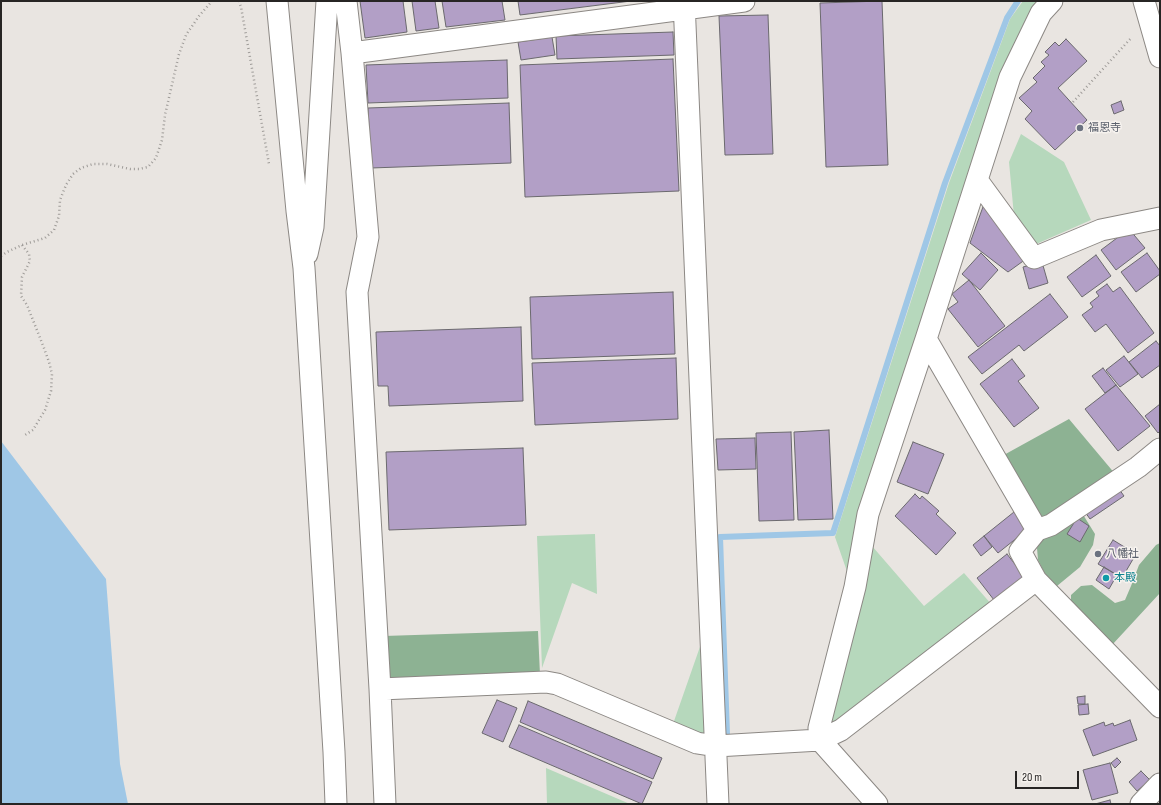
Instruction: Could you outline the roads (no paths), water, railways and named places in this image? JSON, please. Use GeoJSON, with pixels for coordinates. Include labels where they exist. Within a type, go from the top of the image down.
{"type":"FeatureCollection","features":[{"type":"Feature","properties":{"kind":"street"},"geometry":{"type":"LineString","coordinates":[[277,1],[297,211],[304,268],[336,804]]}},
{"type":"Feature","properties":{"kind":"street"},"geometry":{"type":"LineString","coordinates":[[304,268],[314,227],[327,1]]}},
{"type":"Feature","properties":{"kind":"street"},"geometry":{"type":"LineString","coordinates":[[346,1],[368,237],[357,292],[380,689],[385,804]]}},
{"type":"Feature","properties":{"kind":"street"},"geometry":{"type":"LineString","coordinates":[[352,53],[685,5],[744,1]]}},
{"type":"Feature","properties":{"kind":"street"},"geometry":{"type":"LineString","coordinates":[[877,804],[820,740],[819,728],[855,587],[868,514],[1010,77],[1041,13],[1052,1]]}},
{"type":"Feature","properties":{"kind":"street"},"geometry":{"type":"LineString","coordinates":[[1144,1],[1160,57]]}},
{"type":"Feature","properties":{"kind":"street"},"geometry":{"type":"LineString","coordinates":[[685,5],[718,804]]}},
{"type":"Feature","properties":{"kind":"street"},"geometry":{"type":"LineString","coordinates":[[977,180],[1034,258],[1101,230],[1160,218]]}},
{"type":"Feature","properties":{"kind":"street"},"geometry":{"type":"LineString","coordinates":[[926,339],[1037,530]]}},
{"type":"Feature","properties":{"kind":"street"},"geometry":{"type":"LineString","coordinates":[[1160,449],[1138,467],[1051,525],[1037,530],[1020,551],[1036,580],[1160,707]]}},
{"type":"Feature","properties":{"kind":"street"},"geometry":{"type":"LineString","coordinates":[[380,689],[546,682],[557,684],[697,743],[716,746],[820,740],[841,730],[1036,580]]}},
{"type":"Feature","properties":{"kind":"street"},"geometry":{"type":"LineString","coordinates":[[1141,804],[1160,784]]}},
{"type":"Feature","properties":{"kind":"water"},"geometry":{"type":"Polygon","coordinates":[[[1,441],[106,579],[120,764],[128,804],[1,804],[1,441]]]}},
{"type":"Feature","properties":{"kind":"waterway"},"geometry":{"type":"LineString","coordinates":[[727,734],[720,537],[833,533],[945,183],[1007,18],[1018,1]]}},
{"type":"Feature","properties":{"kind":"place","name":"福恩寺"},"geometry":{"type":"Point","coordinates":[1080,128]}},
{"type":"Feature","properties":{"kind":"place","name":"八幡社"},"geometry":{"type":"Point","coordinates":[1098,554]}},
{"type":"Feature","properties":{"kind":"place","name":"本殿"},"geometry":{"type":"Point","coordinates":[1106,578]}}]}
